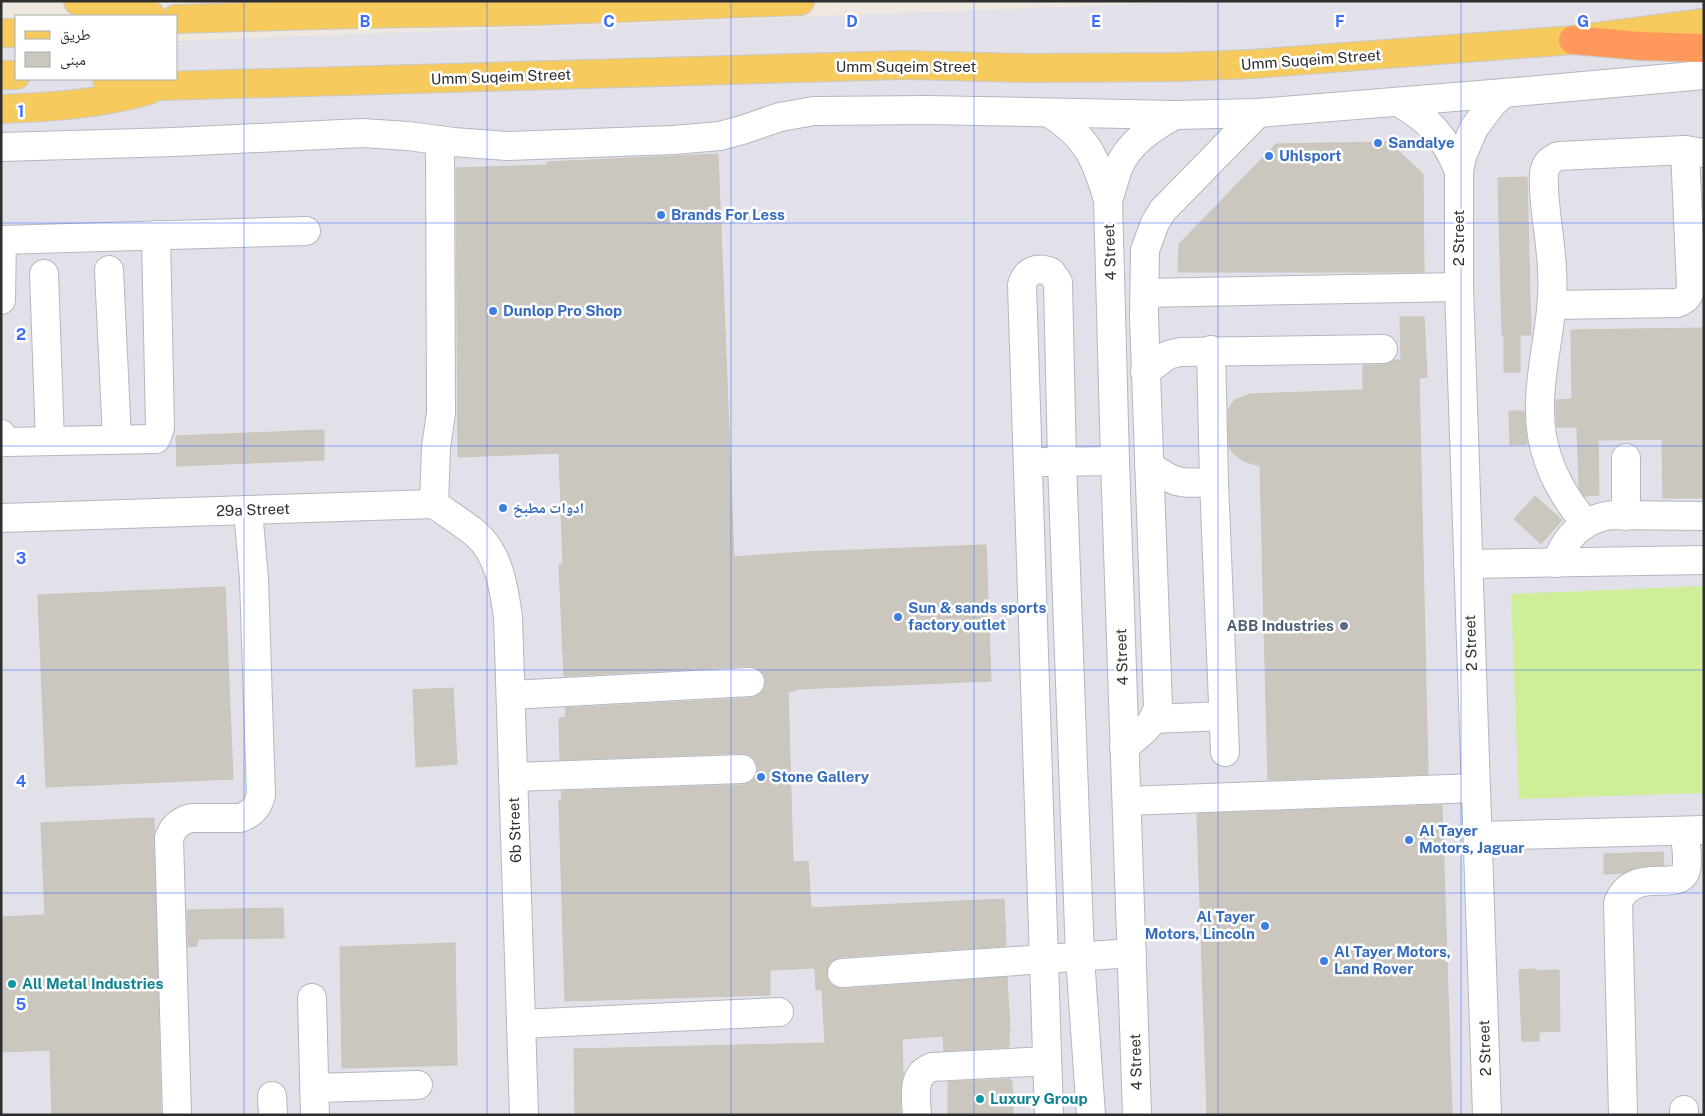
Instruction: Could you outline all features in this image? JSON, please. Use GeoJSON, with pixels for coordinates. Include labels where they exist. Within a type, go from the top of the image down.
{"type":"FeatureCollection","features":[{"type":"Feature","properties":{"kind":"highway"},"geometry":{"type":"LineString","coordinates":[[1573,40],[1640,46],[1704,48]]}},
{"type":"Feature","properties":{"kind":"main road"},"geometry":{"type":"LineString","coordinates":[[78,1],[147,15]]}},
{"type":"Feature","properties":{"kind":"main road"},"geometry":{"type":"LineString","coordinates":[[178,19],[359,14],[528,6],[800,1]]}},
{"type":"Feature","properties":{"kind":"main road","name":"Umm Suqeim Street"},"geometry":{"type":"LineString","coordinates":[[115,80],[162,86],[904,65],[1031,68],[1186,67],[1396,54],[1573,40],[1704,23]]}},
{"type":"Feature","properties":{"kind":"main road"},"geometry":{"type":"LineString","coordinates":[[1,33],[15,33]]}},
{"type":"Feature","properties":{"kind":"main road"},"geometry":{"type":"LineString","coordinates":[[1,75],[15,75]]}},
{"type":"Feature","properties":{"kind":"main road"},"geometry":{"type":"LineString","coordinates":[[1,109],[93,102],[128,96],[162,86]]}},
{"type":"Feature","properties":{"kind":"street"},"geometry":{"type":"LineString","coordinates":[[1,147],[174,142],[362,133],[408,136],[481,145],[532,146],[696,139],[720,136],[780,117],[814,112],[927,110],[1175,115],[1258,112],[1504,94],[1704,75]]}},
{"type":"Feature","properties":{"kind":"street","name":"2 Street"},"geometry":{"type":"LineString","coordinates":[[1487,1115],[1459,288],[1459,171],[1467,142],[1474,128],[1492,104],[1504,94]]}},
{"type":"Feature","properties":{"kind":"street","name":"2 Street"},"geometry":{"type":"LineString","coordinates":[[1398,102],[1415,111],[1430,123],[1452,153],[1459,171]]}},
{"type":"Feature","properties":{"kind":"street"},"geometry":{"type":"LineString","coordinates":[[1124,746],[1144,731],[1154,719],[1158,707],[1145,372],[1145,250],[1155,223],[1173,199],[1258,112]]}},
{"type":"Feature","properties":{"kind":"street","name":"4 Street"},"geometry":{"type":"LineString","coordinates":[[1051,114],[1067,124],[1091,152],[1099,169],[1108,200],[1124,746],[1138,1115]]}},
{"type":"Feature","properties":{"kind":"street","name":"4 Street"},"geometry":{"type":"LineString","coordinates":[[1108,200],[1120,166],[1128,153],[1149,131],[1175,115]]}},
{"type":"Feature","properties":{"kind":"street"},"geometry":{"type":"LineString","coordinates":[[434,504],[436,447],[441,413],[440,140]]}},
{"type":"Feature","properties":{"kind":"street"},"geometry":{"type":"LineString","coordinates":[[1552,306],[1677,303],[1683,301],[1696,240],[1694,151],[1558,156],[1552,158],[1545,167],[1544,198],[1552,268],[1552,306],[1539,413],[1548,461],[1557,483],[1585,523]]}},
{"type":"Feature","properties":{"kind":"street"},"geometry":{"type":"LineString","coordinates":[[1,300],[2,240],[306,231]]}},
{"type":"Feature","properties":{"kind":"street"},"geometry":{"type":"LineString","coordinates":[[1,434],[6,442],[156,439],[160,428],[156,235]]}},
{"type":"Feature","properties":{"kind":"street"},"geometry":{"type":"LineString","coordinates":[[1049,1115],[1022,285],[1027,274],[1038,269],[1051,272],[1058,282],[1062,462],[1080,957],[1091,1115]]}},
{"type":"Feature","properties":{"kind":"street"},"geometry":{"type":"LineString","coordinates":[[109,270],[116,439]]}},
{"type":"Feature","properties":{"kind":"street"},"geometry":{"type":"LineString","coordinates":[[44,274],[50,441]]}},
{"type":"Feature","properties":{"kind":"street"},"geometry":{"type":"LineString","coordinates":[[1112,318],[1144,305],[1459,288]]}},
{"type":"Feature","properties":{"kind":"street"},"geometry":{"type":"LineString","coordinates":[[1145,372],[1174,353],[1211,350],[1383,349]]}},
{"type":"Feature","properties":{"kind":"street"},"geometry":{"type":"LineString","coordinates":[[1211,350],[1214,482],[1225,752]]}},
{"type":"Feature","properties":{"kind":"street"},"geometry":{"type":"LineString","coordinates":[[1626,458],[1626,516]]}},
{"type":"Feature","properties":{"kind":"street"},"geometry":{"type":"LineString","coordinates":[[1028,463],[1115,461]]}},
{"type":"Feature","properties":{"kind":"street"},"geometry":{"type":"LineString","coordinates":[[1149,465],[1164,476],[1177,482],[1185,484],[1214,482]]}},
{"type":"Feature","properties":{"kind":"street","name":"29a Street"},"geometry":{"type":"LineString","coordinates":[[1,518],[434,504]]}},
{"type":"Feature","properties":{"kind":"street","name":"6b Street"},"geometry":{"type":"LineString","coordinates":[[434,504],[465,524],[489,548],[506,599],[511,695],[524,1115]]}},
{"type":"Feature","properties":{"kind":"street"},"geometry":{"type":"LineString","coordinates":[[177,1115],[169,838],[175,827],[191,818],[240,818],[246,816],[256,807],[260,795],[254,579],[248,510]]}},
{"type":"Feature","properties":{"kind":"street"},"geometry":{"type":"LineString","coordinates":[[1556,563],[1560,551],[1575,531],[1585,523],[1599,517],[1704,516]]}},
{"type":"Feature","properties":{"kind":"street"},"geometry":{"type":"LineString","coordinates":[[1468,564],[1704,560]]}},
{"type":"Feature","properties":{"kind":"street"},"geometry":{"type":"LineString","coordinates":[[511,695],[750,682]]}},
{"type":"Feature","properties":{"kind":"street"},"geometry":{"type":"LineString","coordinates":[[1154,719],[1223,716]]}},
{"type":"Feature","properties":{"kind":"street"},"geometry":{"type":"LineString","coordinates":[[513,777],[742,768]]}},
{"type":"Feature","properties":{"kind":"street"},"geometry":{"type":"LineString","coordinates":[[1127,801],[1476,788]]}},
{"type":"Feature","properties":{"kind":"street"},"geometry":{"type":"LineString","coordinates":[[1478,836],[1694,831],[1687,868],[1683,876],[1674,881],[1646,881],[1631,885],[1625,890],[1618,903],[1623,1115]]}},
{"type":"Feature","properties":{"kind":"street"},"geometry":{"type":"LineString","coordinates":[[842,973],[1132,953]]}},
{"type":"Feature","properties":{"kind":"street"},"geometry":{"type":"LineString","coordinates":[[312,998],[315,1115]]}},
{"type":"Feature","properties":{"kind":"street"},"geometry":{"type":"LineString","coordinates":[[522,1024],[779,1012]]}},
{"type":"Feature","properties":{"kind":"street"},"geometry":{"type":"LineString","coordinates":[[917,1115],[916,1084],[920,1074],[932,1067],[1048,1061]]}},
{"type":"Feature","properties":{"kind":"street"},"geometry":{"type":"LineString","coordinates":[[314,1088],[418,1085]]}},
{"type":"Feature","properties":{"kind":"shaded area"},"geometry":{"type":"Polygon","coordinates":[[[1219,1],[1704,1],[1704,1115],[1,1115],[1,47],[15,47],[15,80],[178,80],[178,41],[1219,1]]]}},
{"type":"Feature","properties":{"kind":"green space"},"geometry":{"type":"Polygon","coordinates":[[[1704,586],[1704,793],[1519,799],[1511,594],[1704,586]]]}},
{"type":"Feature","properties":{"kind":"building"},"geometry":{"type":"Polygon","coordinates":[[[1389,142],[1423,174],[1424,272],[1178,272],[1179,244],[1276,144],[1389,142]]]}},
{"type":"Feature","properties":{"kind":"building"},"geometry":{"type":"Polygon","coordinates":[[[718,154],[734,557],[804,552],[986,545],[991,681],[796,689],[796,691],[788,691],[793,862],[808,861],[811,908],[1004,899],[1006,946],[841,957],[833,960],[828,967],[827,975],[829,982],[835,987],[843,989],[1007,977],[1009,1047],[944,1051],[943,1036],[902,1039],[901,1115],[575,1115],[574,1049],[825,1043],[822,989],[816,990],[815,968],[770,970],[770,995],[565,1001],[559,800],[562,800],[561,791],[743,785],[751,782],[756,777],[758,769],[755,760],[749,755],[741,753],[560,760],[559,718],[566,717],[565,708],[751,698],[758,695],[764,689],[766,681],[763,674],[757,668],[749,666],[564,676],[559,565],[563,565],[559,453],[458,457],[456,168],[547,165],[547,162],[718,154]]]}},
{"type":"Feature","properties":{"kind":"building"},"geometry":{"type":"Polygon","coordinates":[[[1527,177],[1531,335],[1520,335],[1520,372],[1504,372],[1498,178],[1527,177]]]}},
{"type":"Feature","properties":{"kind":"building","name":"ABB Industries"},"geometry":{"type":"Polygon","coordinates":[[[1400,317],[1424,317],[1427,377],[1419,378],[1428,774],[1268,780],[1260,466],[1243,461],[1229,447],[1228,409],[1235,400],[1250,394],[1363,390],[1363,365],[1383,365],[1393,360],[1401,360],[1400,317]]]}},
{"type":"Feature","properties":{"kind":"building"},"geometry":{"type":"Polygon","coordinates":[[[1704,328],[1704,498],[1663,498],[1662,439],[1598,440],[1599,495],[1584,496],[1579,488],[1577,427],[1557,427],[1556,400],[1572,399],[1571,330],[1704,328]]]}},
{"type":"Feature","properties":{"kind":"building"},"geometry":{"type":"Polygon","coordinates":[[[1509,411],[1524,411],[1527,444],[1510,445],[1509,411]]]}},
{"type":"Feature","properties":{"kind":"building"},"geometry":{"type":"Polygon","coordinates":[[[324,430],[324,460],[177,466],[176,436],[324,430]]]}},
{"type":"Feature","properties":{"kind":"building"},"geometry":{"type":"Polygon","coordinates":[[[1535,496],[1562,520],[1541,544],[1514,519],[1535,496]]]}},
{"type":"Feature","properties":{"kind":"building"},"geometry":{"type":"Polygon","coordinates":[[[225,587],[233,779],[46,787],[38,595],[225,587]]]}},
{"type":"Feature","properties":{"kind":"building"},"geometry":{"type":"Polygon","coordinates":[[[453,688],[457,764],[416,767],[413,690],[453,688]]]}},
{"type":"Feature","properties":{"kind":"building","name":"Al Tayer Motors, Land Rover"},"geometry":{"type":"Polygon","coordinates":[[[1442,805],[1452,1115],[1207,1115],[1197,814],[1442,805]]]}},
{"type":"Feature","properties":{"kind":"building"},"geometry":{"type":"Polygon","coordinates":[[[154,818],[161,1115],[52,1115],[50,1050],[1,1052],[1,917],[45,915],[41,823],[154,818]]]}},
{"type":"Feature","properties":{"kind":"building"},"geometry":{"type":"Polygon","coordinates":[[[1663,852],[1664,865],[1640,867],[1623,873],[1604,874],[1604,854],[1663,852]]]}},
{"type":"Feature","properties":{"kind":"building"},"geometry":{"type":"Polygon","coordinates":[[[283,908],[284,938],[198,939],[197,946],[188,947],[187,910],[283,908]]]}},
{"type":"Feature","properties":{"kind":"building"},"geometry":{"type":"Polygon","coordinates":[[[455,943],[457,1065],[342,1068],[340,947],[455,943]]]}},
{"type":"Feature","properties":{"kind":"building"},"geometry":{"type":"Polygon","coordinates":[[[1536,969],[1536,971],[1559,970],[1560,1031],[1539,1032],[1539,1041],[1522,1041],[1519,970],[1536,969]]]}},
{"type":"Feature","properties":{"kind":"building","name":"Luxury Group"},"geometry":{"type":"Polygon","coordinates":[[[1010,1079],[1012,1081],[1013,1115],[948,1115],[948,1082],[1010,1079]]]}},
{"type":"Feature","properties":{"kind":"place","name":"Sandalye"},"geometry":{"type":"Point","coordinates":[1378,143]}},
{"type":"Feature","properties":{"kind":"place","name":"Uhlsport"},"geometry":{"type":"Point","coordinates":[1269,156]}},
{"type":"Feature","properties":{"kind":"place","name":"Brands For Less"},"geometry":{"type":"Point","coordinates":[661,215]}},
{"type":"Feature","properties":{"kind":"place","name":"Dunlop Pro Shop"},"geometry":{"type":"Point","coordinates":[493,311]}},
{"type":"Feature","properties":{"kind":"place","name":"ادوات مطبخ"},"geometry":{"type":"Point","coordinates":[503,508]}},
{"type":"Feature","properties":{"kind":"place","name":"Sun & sands sports factory outlet"},"geometry":{"type":"Point","coordinates":[898,617]}},
{"type":"Feature","properties":{"kind":"place","name":"ABB Industries"},"geometry":{"type":"Point","coordinates":[1344,626]}},
{"type":"Feature","properties":{"kind":"place","name":"Stone Gallery"},"geometry":{"type":"Point","coordinates":[761,777]}},
{"type":"Feature","properties":{"kind":"place","name":"Al Tayer Motors, Jaguar"},"geometry":{"type":"Point","coordinates":[1409,840]}},
{"type":"Feature","properties":{"kind":"place","name":"Al Tayer Motors, Lincoln"},"geometry":{"type":"Point","coordinates":[1265,926]}},
{"type":"Feature","properties":{"kind":"place","name":"Al Tayer Motors, Land Rover"},"geometry":{"type":"Point","coordinates":[1324,961]}},
{"type":"Feature","properties":{"kind":"place","name":"All Metal Industries"},"geometry":{"type":"Point","coordinates":[12,984]}},
{"type":"Feature","properties":{"kind":"place","name":"Luxury Group"},"geometry":{"type":"Point","coordinates":[980,1099]}}]}
